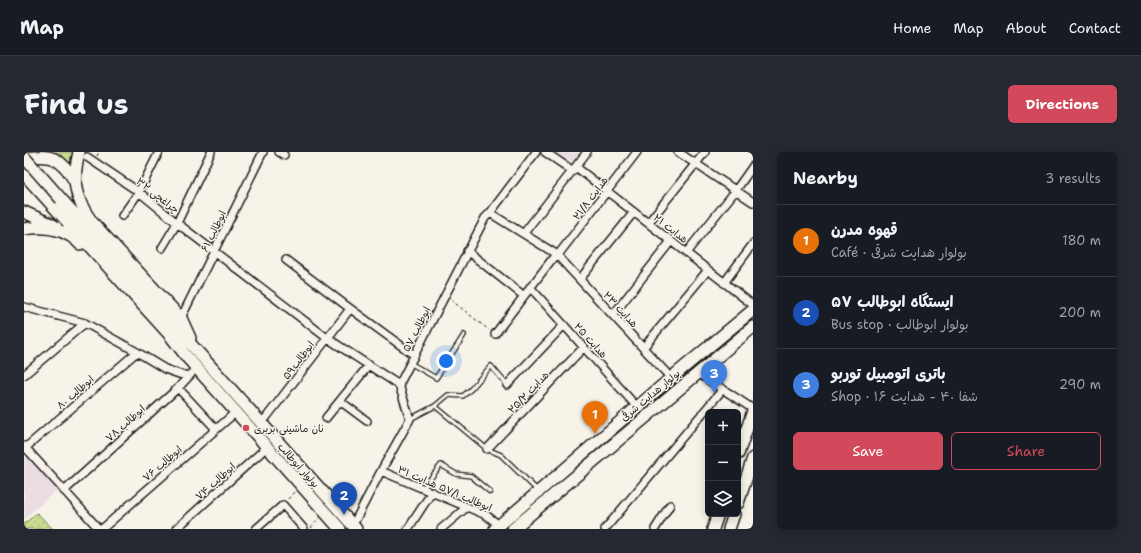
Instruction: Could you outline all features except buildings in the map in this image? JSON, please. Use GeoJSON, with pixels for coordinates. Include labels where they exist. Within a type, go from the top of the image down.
{"type":"FeatureCollection","features":[{"type":"Feature","properties":{"kind":"main road"},"geometry":{"type":"LineString","coordinates":[[186,356],[57,203],[24,158],[37,154],[44,154],[54,157],[61,162],[69,171],[75,183],[83,210],[92,222],[181,318],[194,347]]}},
{"type":"Feature","properties":{"kind":"main road"},"geometry":{"type":"LineString","coordinates":[[75,183],[77,161],[83,155]]}},
{"type":"Feature","properties":{"kind":"main road"},"geometry":{"type":"LineString","coordinates":[[24,174],[57,203]]}},
{"type":"Feature","properties":{"kind":"main road","name":"بولوار ابوطالب"},"geometry":{"type":"LineString","coordinates":[[57,203],[194,347],[355,527]]}},
{"type":"Feature","properties":{"kind":"main road"},"geometry":{"type":"LineString","coordinates":[[24,212],[51,224],[75,239],[156,331],[186,356]]}},
{"type":"Feature","properties":{"kind":"main road"},"geometry":{"type":"LineString","coordinates":[[27,229],[46,228],[59,230]]}},
{"type":"Feature","properties":{"kind":"main road","name":"بولوار هدایت شرقی"},"geometry":{"type":"LineString","coordinates":[[497,527],[753,310]]}},
{"type":"Feature","properties":{"kind":"main road","name":"بولوار هدایت شرقی"},"geometry":{"type":"LineString","coordinates":[[514,529],[753,327]]}},
{"type":"Feature","properties":{"kind":"main road","name":"بولوار ابوطالب"},"geometry":{"type":"LineString","coordinates":[[186,356],[193,372],[236,412],[340,529]]}},
{"type":"Feature","properties":{"kind":"main road"},"geometry":{"type":"LineString","coordinates":[[741,445],[753,410]]}},
{"type":"Feature","properties":{"kind":"main road"},"geometry":{"type":"LineString","coordinates":[[741,494],[753,458]]}},
{"type":"Feature","properties":{"kind":"main road"},"geometry":{"type":"LineString","coordinates":[[539,490],[549,499]]}},
{"type":"Feature","properties":{"kind":"main road"},"geometry":{"type":"LineString","coordinates":[[310,496],[315,497],[324,508],[327,509],[330,508],[332,504],[330,500]]}},
{"type":"Feature","properties":{"kind":"main road"},"geometry":{"type":"LineString","coordinates":[[713,529],[717,517]]}},
{"type":"Feature","properties":{"kind":"main road"},"geometry":{"type":"LineString","coordinates":[[729,529],[733,517]]}},
{"type":"Feature","properties":{"kind":"street"},"geometry":{"type":"LineString","coordinates":[[122,216],[139,192],[159,152]]}},
{"type":"Feature","properties":{"kind":"street"},"geometry":{"type":"LineString","coordinates":[[162,248],[178,223],[211,152]]}},
{"type":"Feature","properties":{"kind":"street","name":"ابوطالب ۶۱"},"geometry":{"type":"LineString","coordinates":[[181,318],[263,152]]}},
{"type":"Feature","properties":{"kind":"street","name":"ابوطالب ۵۷"},"geometry":{"type":"LineString","coordinates":[[399,385],[485,218],[536,152]]}},
{"type":"Feature","properties":{"kind":"street","name":"هدایت ۲۱"},"geometry":{"type":"LineString","coordinates":[[545,152],[607,191],[753,305]]}},
{"type":"Feature","properties":{"kind":"street"},"geometry":{"type":"LineString","coordinates":[[524,233],[588,152]]}},
{"type":"Feature","properties":{"kind":"street"},"geometry":{"type":"LineString","coordinates":[[678,152],[753,202]]}},
{"type":"Feature","properties":{"kind":"street"},"geometry":{"type":"LineString","coordinates":[[648,223],[705,152]]}},
{"type":"Feature","properties":{"kind":"street","name":"هدایت ۲۱/۸"},"geometry":{"type":"LineString","coordinates":[[495,334],[530,287],[636,153]]}},
{"type":"Feature","properties":{"kind":"street","name":"چراغچی ۳۲"},"geometry":{"type":"LineString","coordinates":[[83,155],[139,192],[327,338],[399,385]]}},
{"type":"Feature","properties":{"kind":"street"},"geometry":{"type":"LineString","coordinates":[[686,253],[753,166]]}},
{"type":"Feature","properties":{"kind":"street"},"geometry":{"type":"LineString","coordinates":[[580,279],[634,212]]}},
{"type":"Feature","properties":{"kind":"street","name":"هدایت ۲۳"},"geometry":{"type":"LineString","coordinates":[[490,213],[557,254],[671,378]]}},
{"type":"Feature","properties":{"kind":"street"},"geometry":{"type":"LineString","coordinates":[[613,315],[671,241]]}},
{"type":"Feature","properties":{"kind":"street"},"geometry":{"type":"LineString","coordinates":[[724,283],[753,244]]}},
{"type":"Feature","properties":{"kind":"street"},"geometry":{"type":"LineString","coordinates":[[467,251],[524,296]]}},
{"type":"Feature","properties":{"kind":"street"},"geometry":{"type":"LineString","coordinates":[[286,260],[414,356]]}},
{"type":"Feature","properties":{"kind":"street"},"geometry":{"type":"LineString","coordinates":[[643,348],[708,270]]}},
{"type":"Feature","properties":{"kind":"street","name":"هدایت ۲۵"},"geometry":{"type":"LineString","coordinates":[[530,287],[637,407]]}},
{"type":"Feature","properties":{"kind":"street"},"geometry":{"type":"LineString","coordinates":[[24,307],[85,324],[165,369],[179,374],[193,372]]}},
{"type":"Feature","properties":{"kind":"street","name":"ابوطالب۵۹"},"geometry":{"type":"LineString","coordinates":[[262,423],[350,309]]}},
{"type":"Feature","properties":{"kind":"street"},"geometry":{"type":"LineString","coordinates":[[24,375],[85,324]]}},
{"type":"Feature","properties":{"kind":"street"},"geometry":{"type":"LineString","coordinates":[[507,385],[564,325]]}},
{"type":"Feature","properties":{"kind":"street","name":"هدایت ۲۵/۲"},"geometry":{"type":"LineString","coordinates":[[487,449],[584,347]]}},
{"type":"Feature","properties":{"kind":"street","name":"ابوطالب ۸۰"},"geometry":{"type":"LineString","coordinates":[[25,448],[137,352]]}},
{"type":"Feature","properties":{"kind":"street"},"geometry":{"type":"LineString","coordinates":[[326,418],[368,365]]}},
{"type":"Feature","properties":{"kind":"street","name":"ابوطالب ۷۸"},"geometry":{"type":"LineString","coordinates":[[64,490],[178,388],[193,372]]}},
{"type":"Feature","properties":{"kind":"street"},"geometry":{"type":"LineString","coordinates":[[698,373],[753,410]]}},
{"type":"Feature","properties":{"kind":"street"},"geometry":{"type":"LineString","coordinates":[[355,527],[381,471],[410,419],[399,385]]}},
{"type":"Feature","properties":{"kind":"street"},"geometry":{"type":"LineString","coordinates":[[178,388],[216,429]]}},
{"type":"Feature","properties":{"kind":"street"},"geometry":{"type":"LineString","coordinates":[[605,529],[722,389]]}},
{"type":"Feature","properties":{"kind":"street"},"geometry":{"type":"LineString","coordinates":[[340,401],[367,421]]}},
{"type":"Feature","properties":{"kind":"street","name":"ابوطالب ۷۶"},"geometry":{"type":"LineString","coordinates":[[100,529],[236,412]]}},
{"type":"Feature","properties":{"kind":"street","name":"ابوطالب ۷۴"},"geometry":{"type":"LineString","coordinates":[[176,529],[267,447]]}},
{"type":"Feature","properties":{"kind":"street"},"geometry":{"type":"LineString","coordinates":[[25,448],[100,529]]}},
{"type":"Feature","properties":{"kind":"street","name":"ابوطالب ۵۷/۱ هدایت ۳۱"},"geometry":{"type":"LineString","coordinates":[[381,471],[486,515],[497,527]]}},
{"type":"Feature","properties":{"kind":"street"},"geometry":{"type":"LineString","coordinates":[[408,529],[432,492]]}},
{"type":"Feature","properties":{"kind":"street"},"geometry":{"type":"LineString","coordinates":[[256,529],[283,505],[304,529]]}},
{"type":"Feature","properties":{"kind":"street"},"geometry":{"type":"LineString","coordinates":[[654,529],[670,505]]}},
{"type":"Feature","properties":{"kind":"street"},"geometry":{"type":"LineString","coordinates":[[442,529],[467,507]]}},
{"type":"Feature","properties":{"kind":"lane"},"geometry":{"type":"LineString","coordinates":[[410,363],[436,378],[464,335]]}},
{"type":"Feature","properties":{"kind":"lane"},"geometry":{"type":"LineString","coordinates":[[410,419],[435,406],[448,395],[463,396],[491,366],[507,385]]}},
{"type":"Feature","properties":{"kind":"lane"},"geometry":{"type":"LineString","coordinates":[[435,406],[487,449],[501,455],[539,490]]}},
{"type":"Feature","properties":{"kind":"lane"},"geometry":{"type":"LineString","coordinates":[[423,488],[441,465],[456,474],[471,476],[490,492]]}},
{"type":"Feature","properties":{"kind":"path"},"geometry":{"type":"LineString","coordinates":[[444,295],[495,334]]}},
{"type":"Feature","properties":{"kind":"path"},"geometry":{"type":"LineString","coordinates":[[283,505],[300,485]]}},
{"type":"Feature","properties":{"kind":"path"},"geometry":{"type":"LineString","coordinates":[[310,529],[325,512]]}},
{"type":"Feature","properties":{"kind":"shaded area"},"geometry":{"type":"Polygon","coordinates":[[[548,152],[584,152],[571,167],[548,152]]]}},
{"type":"Feature","properties":{"kind":"shaded area"},"geometry":{"type":"Polygon","coordinates":[[[28,455],[59,488],[24,520],[24,459],[28,455]]]}},
{"type":"Feature","properties":{"kind":"green space"},"geometry":{"type":"Polygon","coordinates":[[[49,152],[74,152],[72,171],[49,152]]]}},
{"type":"Feature","properties":{"kind":"green space"},"geometry":{"type":"Polygon","coordinates":[[[37,513],[53,529],[24,529],[24,524],[37,513]]]}},
{"type":"Feature","properties":{"kind":"place","name":"باتری اتومبیل توربو"},"geometry":{"type":"Point","coordinates":[714,393]}},
{"type":"Feature","properties":{"kind":"place","name":"نان ماشینی بربری"},"geometry":{"type":"Point","coordinates":[246,428]}},
{"type":"Feature","properties":{"kind":"place","name":"قهوه مدرن"},"geometry":{"type":"Point","coordinates":[595,434]}},
{"type":"Feature","properties":{"kind":"place","name":"ایستگاه ابوطالب ۵۷"},"geometry":{"type":"Point","coordinates":[344,515]}}]}
